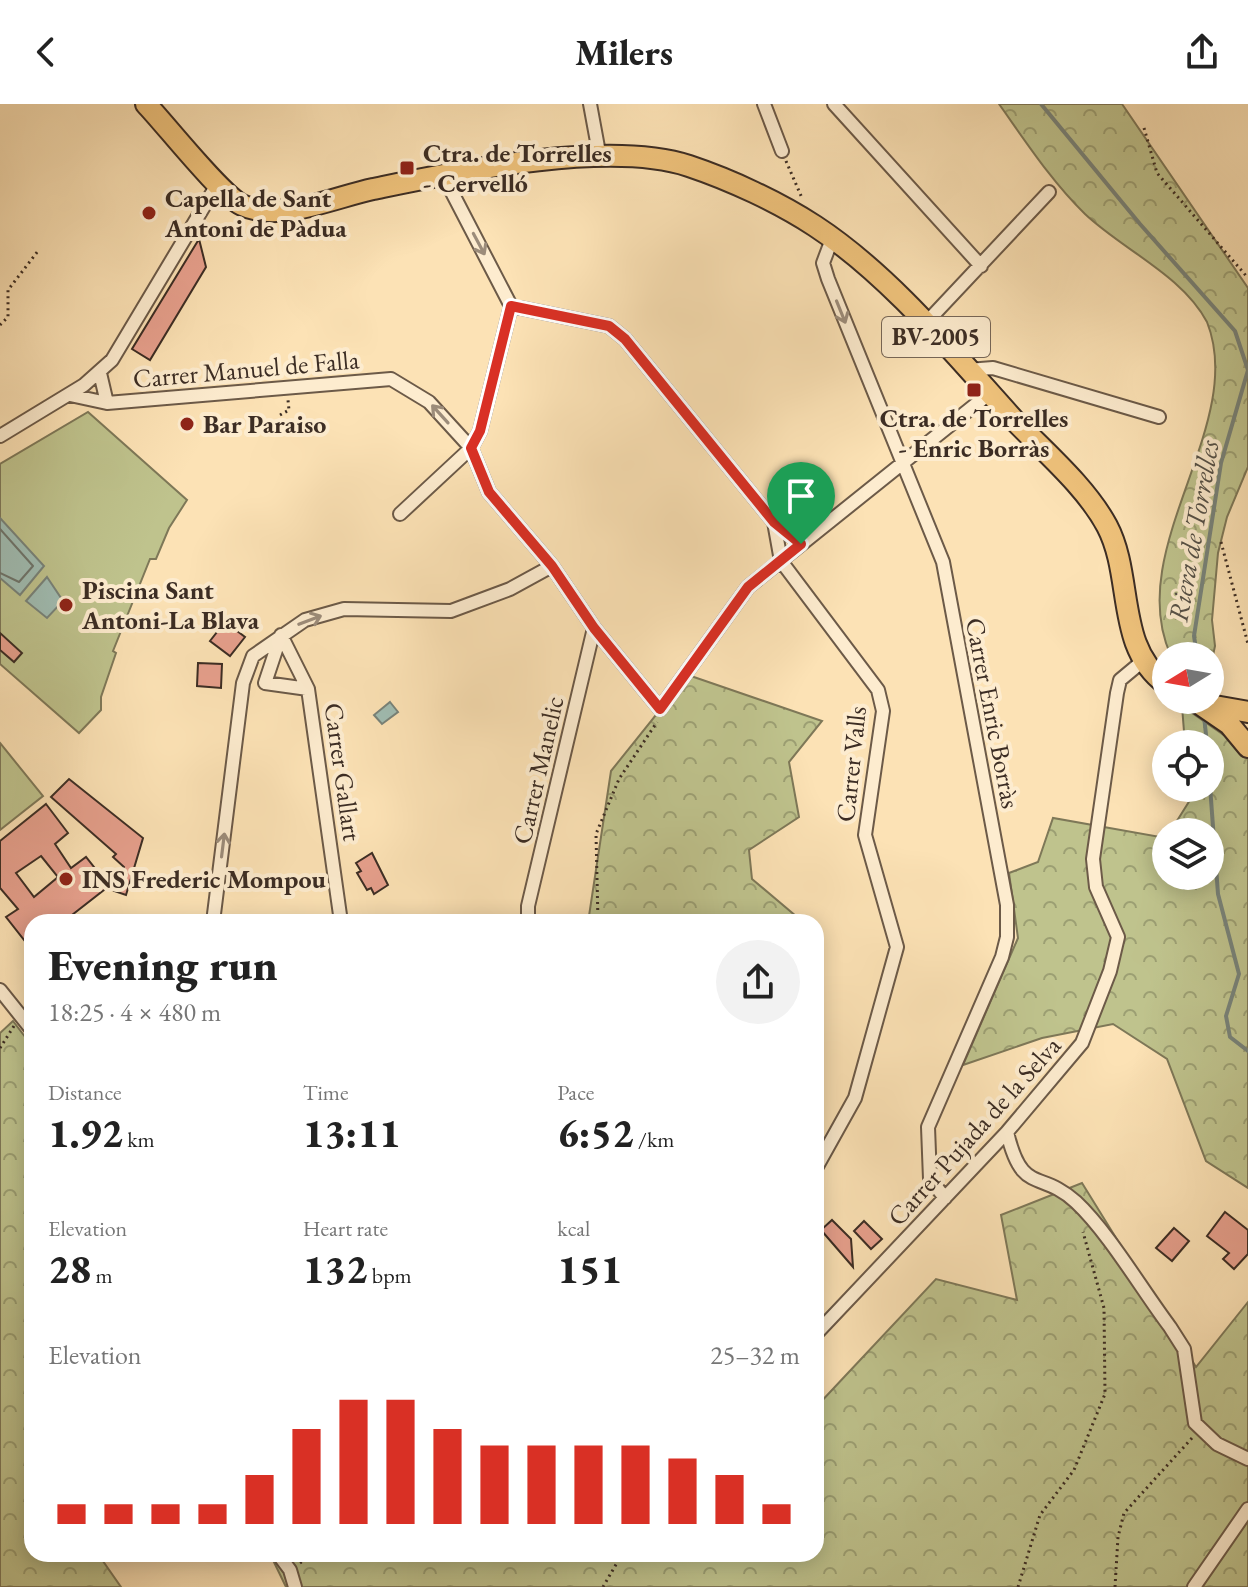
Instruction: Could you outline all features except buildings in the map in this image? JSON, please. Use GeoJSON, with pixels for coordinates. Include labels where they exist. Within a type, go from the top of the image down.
{"type":"FeatureCollection","features":[{"type":"Feature","properties":{"kind":"main road","name":"BV-2005"},"geometry":{"type":"LineString","coordinates":[[146,104],[218,183],[247,207],[285,210],[443,175],[520,163],[640,156],[688,165],[813,224],[878,277],[990,393],[1103,519],[1119,557],[1133,640],[1152,669]]}},
{"type":"Feature","properties":{"kind":"main road"},"geometry":{"type":"LineString","coordinates":[[1224,707],[1248,712]]}},
{"type":"Feature","properties":{"kind":"main road"},"geometry":{"type":"LineString","coordinates":[[1245,744],[1239,721],[1248,712]]}},
{"type":"Feature","properties":{"kind":"main road"},"geometry":{"type":"LineString","coordinates":[[1212,714],[1245,744]]}},
{"type":"Feature","properties":{"kind":"street"},"geometry":{"type":"LineString","coordinates":[[590,104],[600,158]]}},
{"type":"Feature","properties":{"kind":"street"},"geometry":{"type":"LineString","coordinates":[[764,104],[782,151]]}},
{"type":"Feature","properties":{"kind":"street"},"geometry":{"type":"LineString","coordinates":[[834,104],[981,266]]}},
{"type":"Feature","properties":{"kind":"street"},"geometry":{"type":"LineString","coordinates":[[400,514],[471,448],[480,431],[511,306],[443,175]]}},
{"type":"Feature","properties":{"kind":"street"},"geometry":{"type":"LineString","coordinates":[[0,436],[70,395],[100,373],[162,279],[218,183]]}},
{"type":"Feature","properties":{"kind":"street"},"geometry":{"type":"LineString","coordinates":[[924,325],[1049,192]]}},
{"type":"Feature","properties":{"kind":"street","name":"Carrer Enric Borràs"},"geometry":{"type":"LineString","coordinates":[[832,239],[823,263],[828,279],[943,562],[1007,905],[1007,937],[1002,957],[928,1127],[930,1179],[945,1198]]}},
{"type":"Feature","properties":{"kind":"street","name":"Carrer Valls"},"geometry":{"type":"LineString","coordinates":[[511,306],[609,326],[625,339],[774,522],[801,544]]}},
{"type":"Feature","properties":{"kind":"street"},"geometry":{"type":"LineString","coordinates":[[968,370],[993,368],[1159,417]]}},
{"type":"Feature","properties":{"kind":"street","name":"Carrer Manuel de Falla"},"geometry":{"type":"LineString","coordinates":[[100,373],[107,403]]}},
{"type":"Feature","properties":{"kind":"street","name":"Carrer Manuel de Falla"},"geometry":{"type":"LineString","coordinates":[[70,395],[107,403],[391,379],[429,402],[471,448],[489,492],[552,566],[594,628],[660,709]]}},
{"type":"Feature","properties":{"kind":"street"},"geometry":{"type":"LineString","coordinates":[[660,709],[748,587],[990,393]]}},
{"type":"Feature","properties":{"kind":"street","name":"Carrer Valls"},"geometry":{"type":"LineString","coordinates":[[774,522],[781,561],[878,690],[883,711],[865,835],[897,947],[855,1098],[824,1154]]}},
{"type":"Feature","properties":{"kind":"street"},"geometry":{"type":"LineString","coordinates":[[214,914],[243,683],[253,656],[305,620],[344,609],[451,611],[510,589],[552,566]]}},
{"type":"Feature","properties":{"kind":"street","name":"Carrer Manelic"},"geometry":{"type":"LineString","coordinates":[[528,914],[594,628]]}},
{"type":"Feature","properties":{"kind":"street"},"geometry":{"type":"LineString","coordinates":[[281,635],[265,683],[308,689]]}},
{"type":"Feature","properties":{"kind":"street","name":"Carrer Gallart"},"geometry":{"type":"LineString","coordinates":[[281,635],[308,689],[340,914]]}},
{"type":"Feature","properties":{"kind":"street","name":"Carrer Pujada de la Selva"},"geometry":{"type":"LineString","coordinates":[[824,1326],[1007,1132],[1082,1043],[1110,971],[1118,937],[1096,887],[1093,859],[1120,680],[1144,660]]}},
{"type":"Feature","properties":{"kind":"street"},"geometry":{"type":"LineString","coordinates":[[0,990],[24,1020]]}},
{"type":"Feature","properties":{"kind":"street"},"geometry":{"type":"LineString","coordinates":[[1007,1132],[1014,1161],[1027,1176],[1075,1201],[1170,1327],[1184,1349],[1195,1423],[1217,1444],[1248,1459]]}},
{"type":"Feature","properties":{"kind":"street"},"geometry":{"type":"LineString","coordinates":[[1194,1587],[1248,1509]]}},
{"type":"Feature","properties":{"kind":"street"},"geometry":{"type":"LineString","coordinates":[[284,1562],[295,1587]]}},
{"type":"Feature","properties":{"kind":"path"},"geometry":{"type":"LineString","coordinates":[[1144,128],[1157,173],[1248,278]]}},
{"type":"Feature","properties":{"kind":"path"},"geometry":{"type":"LineString","coordinates":[[782,151],[813,224]]}},
{"type":"Feature","properties":{"kind":"path"},"geometry":{"type":"LineString","coordinates":[[0,325],[8,317],[8,290],[38,251]]}},
{"type":"Feature","properties":{"kind":"path"},"geometry":{"type":"LineString","coordinates":[[280,415],[289,410]]}},
{"type":"Feature","properties":{"kind":"path"},"geometry":{"type":"LineString","coordinates":[[1221,542],[1248,644]]}},
{"type":"Feature","properties":{"kind":"path"},"geometry":{"type":"LineString","coordinates":[[598,914],[596,834],[619,779],[658,720],[660,709]]}},
{"type":"Feature","properties":{"kind":"path"},"geometry":{"type":"LineString","coordinates":[[0,1048],[21,1016]]}},
{"type":"Feature","properties":{"kind":"path"},"geometry":{"type":"LineString","coordinates":[[1018,1587],[1040,1515],[1074,1470],[1105,1394],[1104,1308],[1083,1232]]}},
{"type":"Feature","properties":{"kind":"path"},"geometry":{"type":"LineString","coordinates":[[1115,1587],[1118,1537],[1124,1513],[1200,1429]]}},
{"type":"Feature","properties":{"kind":"path"},"geometry":{"type":"LineString","coordinates":[[603,1587],[617,1562]]}},
{"type":"Feature","properties":{"kind":"green space"},"geometry":{"type":"Polygon","coordinates":[[[999,104],[1122,104],[1248,288],[1248,467],[1227,517],[1218,553],[1212,620],[1215,642],[1167,642],[1160,615],[1162,573],[1172,530],[1212,403],[1215,362],[1207,322],[1183,290],[1085,214],[1040,161],[999,104]]]}},
{"type":"Feature","properties":{"kind":"green space","name":"Piscina Sant Antoni-La Blava"},"geometry":{"type":"Polygon","coordinates":[[[88,412],[187,500],[169,528],[156,559],[150,559],[113,651],[116,653],[101,697],[101,710],[79,733],[0,664],[0,464],[88,412]]]}},
{"type":"Feature","properties":{"kind":"green space"},"geometry":{"type":"Polygon","coordinates":[[[688,675],[822,721],[789,762],[799,817],[749,850],[752,879],[794,914],[589,914],[611,771],[688,675]]]}},
{"type":"Feature","properties":{"kind":"green space"},"geometry":{"type":"Polygon","coordinates":[[[1183,714],[1193,714],[1216,730],[1184,730],[1183,714]]]}},
{"type":"Feature","properties":{"kind":"green space"},"geometry":{"type":"Polygon","coordinates":[[[1224,735],[1248,752],[1248,1188],[1206,1161],[1167,1059],[1113,1024],[1042,1038],[963,1065],[1018,938],[1009,873],[1038,862],[1053,818],[1152,836],[1152,890],[1224,890],[1224,818],[1179,818],[1189,802],[1224,802],[1224,735]]]}},
{"type":"Feature","properties":{"kind":"green space"},"geometry":{"type":"Polygon","coordinates":[[[0,743],[43,796],[0,830],[0,743]]]}},
{"type":"Feature","properties":{"kind":"green space"},"geometry":{"type":"Polygon","coordinates":[[[13,1021],[24,1035],[24,1562],[104,1562],[121,1587],[0,1587],[0,1033],[13,1021]]]}},
{"type":"Feature","properties":{"kind":"green space"},"geometry":{"type":"Polygon","coordinates":[[[1082,1183],[1196,1367],[1248,1302],[1248,1587],[286,1587],[274,1562],[824,1562],[824,1399],[936,1279],[1017,1300],[1001,1215],[1082,1183]]]}},
{"type":"Feature","properties":{"kind":"water"},"geometry":{"type":"Polygon","coordinates":[[[0,518],[44,566],[20,595],[0,578],[0,518]]]}},
{"type":"Feature","properties":{"kind":"water"},"geometry":{"type":"Polygon","coordinates":[[[47,577],[63,601],[47,618],[26,601],[47,577]]]}},
{"type":"Feature","properties":{"kind":"water"},"geometry":{"type":"Polygon","coordinates":[[[390,702],[398,712],[382,724],[374,715],[390,702]]]}},
{"type":"Feature","properties":{"kind":"waterway","name":"Riera de Torrelles"},"geometry":{"type":"LineString","coordinates":[[1041,104],[1140,224],[1235,331],[1248,370],[1221,463],[1195,642]]}},
{"type":"Feature","properties":{"kind":"waterway","name":"Riera de Torrelles"},"geometry":{"type":"LineString","coordinates":[[1204,716],[1206,730]]}},
{"type":"Feature","properties":{"kind":"waterway","name":"Riera de Torrelles"},"geometry":{"type":"LineString","coordinates":[[1211,802],[1218,894],[1239,974],[1226,1016],[1230,1037],[1248,1051]]}},
{"type":"Feature","properties":{"kind":"place","name":"Ctra. de Torrelles - Cervelló"},"geometry":{"type":"Point","coordinates":[407,168]}},
{"type":"Feature","properties":{"kind":"place","name":"Capella de Sant Antoni de Pàdua"},"geometry":{"type":"Point","coordinates":[149,213]}},
{"type":"Feature","properties":{"kind":"place","name":"Ctra. de Torrelles - Enric Borràs"},"geometry":{"type":"Point","coordinates":[974,390]}},
{"type":"Feature","properties":{"kind":"place","name":"Bar Paraiso"},"geometry":{"type":"Point","coordinates":[187,424]}},
{"type":"Feature","properties":{"kind":"place","name":"Piscina Sant Antoni-La Blava"},"geometry":{"type":"Point","coordinates":[66,605]}},
{"type":"Feature","properties":{"kind":"place","name":"INS Frederic Mompou"},"geometry":{"type":"Point","coordinates":[66,879]}},
{"type":"Feature","properties":{"kind":"route"},"geometry":{"type":"LineString","coordinates":[[511,306],[609,326],[625,339],[774,522],[801,544],[748,587],[660,709],[594,628],[552,566],[489,492],[471,448],[480,431],[511,306]]}}]}
